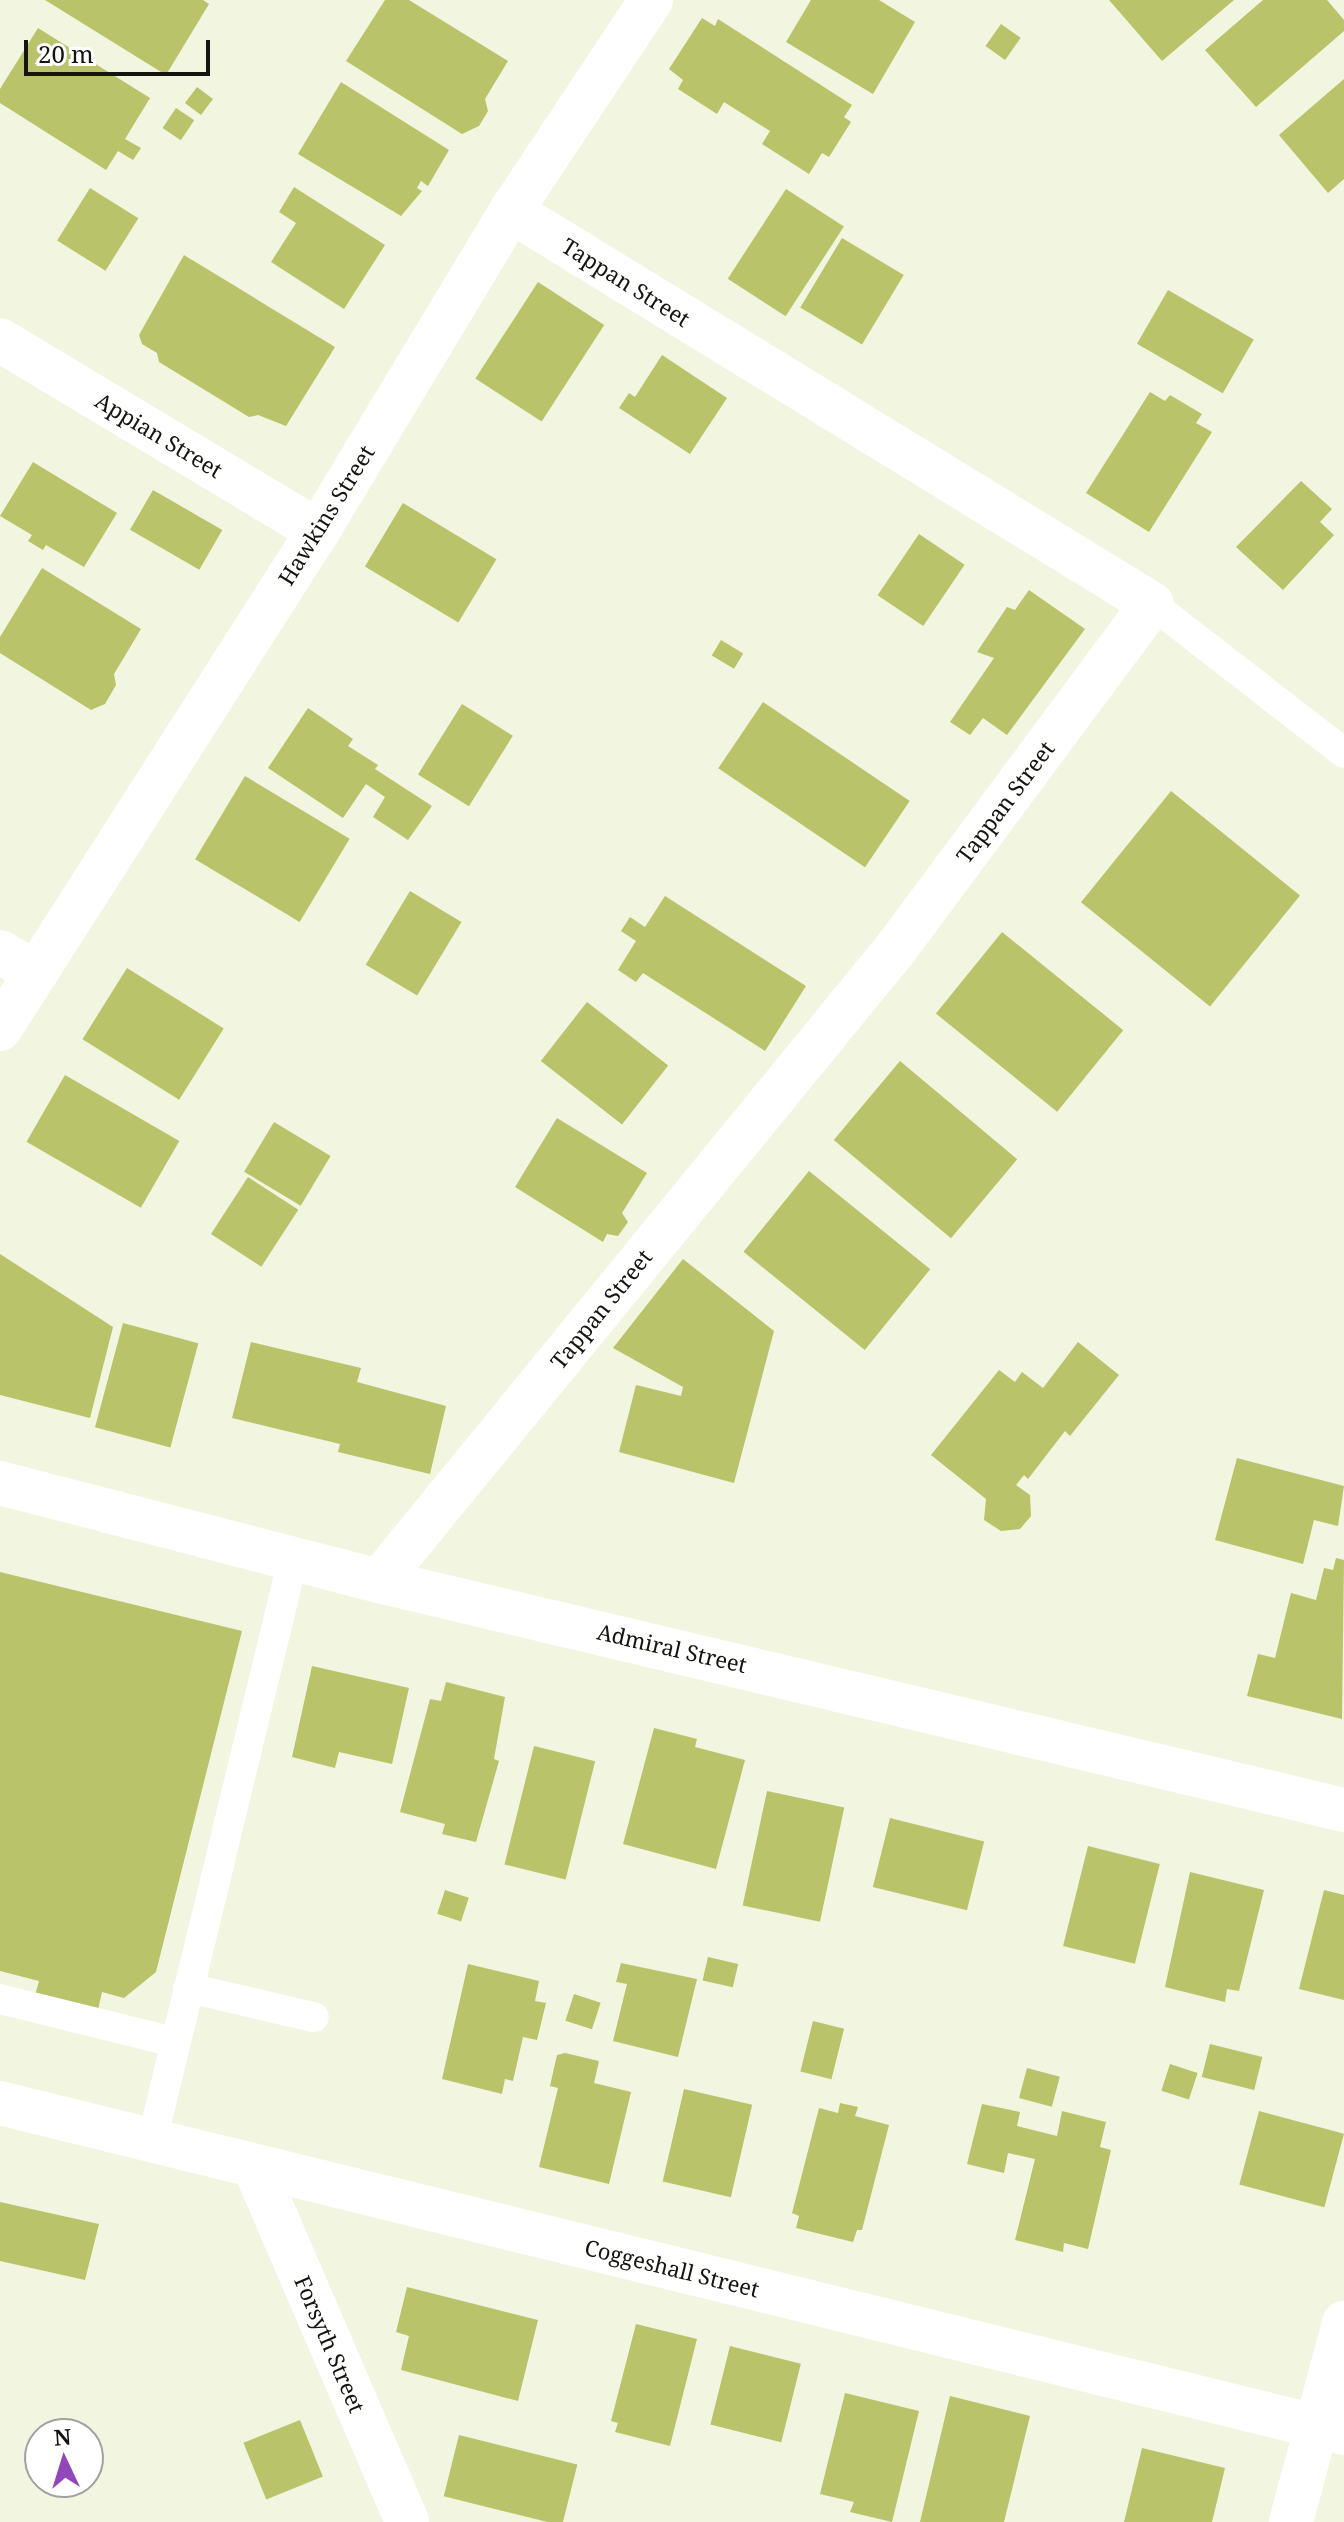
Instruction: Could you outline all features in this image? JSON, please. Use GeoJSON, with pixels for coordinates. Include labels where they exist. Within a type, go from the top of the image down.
{"type":"FeatureCollection","features":[{"type":"Feature","properties":{"kind":"street","name":"Hawkins Street"},"geometry":{"type":"LineString","coordinates":[[0,1029],[17,962],[318,531],[511,211],[651,0]]}},
{"type":"Feature","properties":{"kind":"street","name":"Tappan Street"},"geometry":{"type":"LineString","coordinates":[[379,1581],[897,947],[1152,604],[511,211]]}},
{"type":"Feature","properties":{"kind":"street","name":"Appian Street"},"geometry":{"type":"LineString","coordinates":[[0,340],[318,531]]}},
{"type":"Feature","properties":{"kind":"street","name":"Admiral Street"},"geometry":{"type":"LineString","coordinates":[[0,1483],[379,1581],[1344,1810]]}},
{"type":"Feature","properties":{"kind":"street","name":"Coggeshall Street"},"geometry":{"type":"LineString","coordinates":[[0,2103],[1331,2430]]}},
{"type":"Feature","properties":{"kind":"street","name":"Forsyth Street"},"geometry":{"type":"LineString","coordinates":[[254,2166],[407,2522]]}},
{"type":"Feature","properties":{"kind":"street"},"geometry":{"type":"LineString","coordinates":[[1291,2522],[1331,2430],[1344,2323]]}},
{"type":"Feature","properties":{"kind":"lane"},"geometry":{"type":"LineString","coordinates":[[1152,604],[1344,753]]}},
{"type":"Feature","properties":{"kind":"lane"},"geometry":{"type":"LineString","coordinates":[[152,2141],[293,1559]]}},
{"type":"Feature","properties":{"kind":"lane"},"geometry":{"type":"LineString","coordinates":[[188,1988],[314,2017]]}},
{"type":"Feature","properties":{"kind":"lane"},"geometry":{"type":"LineString","coordinates":[[0,1999],[174,2042]]}},
{"type":"Feature","properties":{"kind":"building"},"geometry":{"type":"Polygon","coordinates":[[[45,0],[203,0],[209,4],[166,75],[45,0]]]}},
{"type":"Feature","properties":{"kind":"building"},"geometry":{"type":"Polygon","coordinates":[[[385,0],[409,0],[508,61],[485,99],[488,111],[479,126],[462,134],[346,61],[385,0]]]}},
{"type":"Feature","properties":{"kind":"building"},"geometry":{"type":"Polygon","coordinates":[[[811,0],[879,0],[915,22],[873,94],[786,42],[811,0]]]}},
{"type":"Feature","properties":{"kind":"building"},"geometry":{"type":"Polygon","coordinates":[[[1109,0],[1234,0],[1162,61],[1109,0]]]}},
{"type":"Feature","properties":{"kind":"building"},"geometry":{"type":"Polygon","coordinates":[[[1263,0],[1327,0],[1344,20],[1344,31],[1256,107],[1205,50],[1263,0]]]}},
{"type":"Feature","properties":{"kind":"building"},"geometry":{"type":"Polygon","coordinates":[[[702,18],[715,26],[718,19],[852,105],[844,117],[851,122],[829,157],[822,153],[809,174],[762,144],[770,131],[724,102],[717,114],[678,89],[683,80],[669,69],[702,18]]]}},
{"type":"Feature","properties":{"kind":"building"},"geometry":{"type":"Polygon","coordinates":[[[1001,24],[1021,38],[1005,60],[986,46],[1001,24]]]}},
{"type":"Feature","properties":{"kind":"building"},"geometry":{"type":"Polygon","coordinates":[[[38,28],[150,98],[125,139],[141,148],[133,160],[118,151],[106,170],[0,103],[0,89],[38,28]]]}},
{"type":"Feature","properties":{"kind":"building"},"geometry":{"type":"Polygon","coordinates":[[[1344,79],[1344,179],[1328,193],[1279,135],[1344,79]]]}},
{"type":"Feature","properties":{"kind":"building"},"geometry":{"type":"Polygon","coordinates":[[[341,82],[449,150],[428,186],[421,181],[417,188],[422,191],[401,216],[298,154],[341,82]]]}},
{"type":"Feature","properties":{"kind":"building"},"geometry":{"type":"Polygon","coordinates":[[[197,87],[213,99],[201,115],[185,103],[197,87]]]}},
{"type":"Feature","properties":{"kind":"building"},"geometry":{"type":"Polygon","coordinates":[[[176,108],[194,120],[181,140],[163,128],[176,108]]]}},
{"type":"Feature","properties":{"kind":"building"},"geometry":{"type":"Polygon","coordinates":[[[294,187],[385,245],[344,309],[271,262],[296,223],[279,212],[294,187]]]}},
{"type":"Feature","properties":{"kind":"building"},"geometry":{"type":"Polygon","coordinates":[[[90,188],[138,218],[105,271],[57,241],[90,188]]]}},
{"type":"Feature","properties":{"kind":"building"},"geometry":{"type":"Polygon","coordinates":[[[786,189],[844,227],[786,316],[728,279],[786,189]]]}},
{"type":"Feature","properties":{"kind":"building"},"geometry":{"type":"Polygon","coordinates":[[[842,238],[904,275],[862,345],[800,307],[842,238]]]}},
{"type":"Feature","properties":{"kind":"building"},"geometry":{"type":"Polygon","coordinates":[[[184,255],[335,347],[286,426],[258,415],[249,417],[159,362],[157,353],[142,344],[139,335],[184,255]]]}},
{"type":"Feature","properties":{"kind":"building"},"geometry":{"type":"Polygon","coordinates":[[[538,282],[604,325],[542,421],[475,378],[538,282]]]}},
{"type":"Feature","properties":{"kind":"building"},"geometry":{"type":"Polygon","coordinates":[[[1168,290],[1254,340],[1223,393],[1137,344],[1168,290]]]}},
{"type":"Feature","properties":{"kind":"building"},"geometry":{"type":"Polygon","coordinates":[[[662,355],[727,398],[690,454],[619,408],[629,393],[635,397],[662,355]]]}},
{"type":"Feature","properties":{"kind":"building"},"geometry":{"type":"Polygon","coordinates":[[[1150,392],[1165,401],[1170,395],[1202,414],[1196,423],[1212,432],[1149,532],[1086,493],[1150,392]]]}},
{"type":"Feature","properties":{"kind":"building"},"geometry":{"type":"Polygon","coordinates":[[[33,462],[117,513],[84,567],[46,545],[43,550],[28,541],[32,535],[0,516],[33,462]]]}},
{"type":"Feature","properties":{"kind":"building"},"geometry":{"type":"Polygon","coordinates":[[[1301,481],[1332,509],[1320,522],[1334,535],[1283,590],[1236,547],[1301,481]]]}},
{"type":"Feature","properties":{"kind":"building"},"geometry":{"type":"Polygon","coordinates":[[[153,490],[222,530],[199,570],[130,530],[153,490]]]}},
{"type":"Feature","properties":{"kind":"building"},"geometry":{"type":"Polygon","coordinates":[[[403,503],[496,559],[458,623],[365,566],[403,503]]]}},
{"type":"Feature","properties":{"kind":"building"},"geometry":{"type":"Polygon","coordinates":[[[919,534],[965,565],[923,626],[878,595],[919,534]]]}},
{"type":"Feature","properties":{"kind":"building"},"geometry":{"type":"Polygon","coordinates":[[[42,568],[141,629],[114,674],[116,685],[105,704],[91,710],[0,653],[0,637],[42,568]]]}},
{"type":"Feature","properties":{"kind":"building"},"geometry":{"type":"Polygon","coordinates":[[[1029,590],[1085,629],[1007,735],[983,718],[970,735],[950,722],[994,658],[977,652],[1007,607],[1015,610],[1029,590]]]}},
{"type":"Feature","properties":{"kind":"building"},"geometry":{"type":"Polygon","coordinates":[[[721,640],[743,653],[734,669],[712,655],[721,640]]]}},
{"type":"Feature","properties":{"kind":"building"},"geometry":{"type":"Polygon","coordinates":[[[763,702],[910,801],[865,867],[718,768],[763,702]]]}},
{"type":"Feature","properties":{"kind":"building"},"geometry":{"type":"Polygon","coordinates":[[[462,704],[513,736],[469,806],[418,774],[462,704]]]}},
{"type":"Feature","properties":{"kind":"building"},"geometry":{"type":"Polygon","coordinates":[[[308,708],[353,739],[348,746],[378,765],[375,769],[432,806],[408,840],[373,817],[385,797],[366,784],[343,818],[268,768],[308,708]]]}},
{"type":"Feature","properties":{"kind":"building"},"geometry":{"type":"Polygon","coordinates":[[[245,776],[350,839],[300,922],[195,859],[245,776]]]}},
{"type":"Feature","properties":{"kind":"building"},"geometry":{"type":"Polygon","coordinates":[[[1171,791],[1300,895],[1210,1007],[1081,902],[1171,791]]]}},
{"type":"Feature","properties":{"kind":"building"},"geometry":{"type":"Polygon","coordinates":[[[410,891],[461,922],[417,996],[366,965],[410,891]]]}},
{"type":"Feature","properties":{"kind":"building"},"geometry":{"type":"Polygon","coordinates":[[[665,896],[806,986],[765,1051],[643,973],[636,982],[618,970],[636,941],[621,931],[630,917],[645,927],[665,896]]]}},
{"type":"Feature","properties":{"kind":"building"},"geometry":{"type":"Polygon","coordinates":[[[1002,932],[1123,1030],[1057,1112],[936,1014],[1002,932]]]}},
{"type":"Feature","properties":{"kind":"building"},"geometry":{"type":"Polygon","coordinates":[[[127,968],[224,1028],[179,1100],[82,1039],[127,968]]]}},
{"type":"Feature","properties":{"kind":"building"},"geometry":{"type":"Polygon","coordinates":[[[587,1002],[668,1065],[622,1125],[541,1061],[587,1002]]]}},
{"type":"Feature","properties":{"kind":"building"},"geometry":{"type":"Polygon","coordinates":[[[900,1061],[1017,1159],[951,1238],[834,1140],[900,1061]]]}},
{"type":"Feature","properties":{"kind":"building"},"geometry":{"type":"Polygon","coordinates":[[[65,1075],[179,1141],[141,1208],[26,1142],[65,1075]]]}},
{"type":"Feature","properties":{"kind":"building"},"geometry":{"type":"Polygon","coordinates":[[[557,1118],[647,1173],[622,1213],[628,1222],[618,1236],[607,1234],[603,1242],[515,1187],[557,1118]]]}},
{"type":"Feature","properties":{"kind":"building"},"geometry":{"type":"Polygon","coordinates":[[[274,1122],[331,1156],[301,1206],[244,1172],[274,1122]]]}},
{"type":"Feature","properties":{"kind":"building"},"geometry":{"type":"Polygon","coordinates":[[[809,1171],[930,1269],[865,1350],[744,1252],[809,1171]]]}},
{"type":"Feature","properties":{"kind":"building"},"geometry":{"type":"Polygon","coordinates":[[[248,1177],[298,1210],[261,1267],[211,1234],[248,1177]]]}},
{"type":"Feature","properties":{"kind":"building"},"geometry":{"type":"Polygon","coordinates":[[[0,1254],[113,1327],[90,1418],[0,1395],[0,1254]]]}},
{"type":"Feature","properties":{"kind":"building"},"geometry":{"type":"Polygon","coordinates":[[[683,1259],[774,1331],[734,1483],[619,1452],[636,1385],[681,1396],[683,1387],[613,1348],[683,1259]]]}},
{"type":"Feature","properties":{"kind":"building"},"geometry":{"type":"Polygon","coordinates":[[[123,1323],[198,1343],[170,1448],[95,1427],[123,1323]]]}},
{"type":"Feature","properties":{"kind":"building"},"geometry":{"type":"Polygon","coordinates":[[[251,1342],[361,1368],[357,1382],[446,1406],[430,1474],[338,1452],[340,1444],[232,1418],[251,1342]]]}},
{"type":"Feature","properties":{"kind":"building"},"geometry":{"type":"Polygon","coordinates":[[[1078,1342],[1119,1375],[1070,1436],[1065,1431],[1028,1479],[1024,1475],[1016,1485],[1030,1495],[1031,1516],[1020,1529],[1001,1531],[984,1520],[986,1499],[931,1455],[999,1370],[1015,1382],[1022,1372],[1043,1388],[1078,1342]]]}},
{"type":"Feature","properties":{"kind":"building"},"geometry":{"type":"Polygon","coordinates":[[[1237,1458],[1344,1486],[1338,1526],[1314,1520],[1303,1564],[1215,1540],[1237,1458]]]}},
{"type":"Feature","properties":{"kind":"building"},"geometry":{"type":"Polygon","coordinates":[[[1336,1558],[1344,1560],[1342,1719],[1247,1696],[1258,1654],[1275,1658],[1291,1593],[1316,1600],[1324,1568],[1333,1570],[1336,1558]]]}},
{"type":"Feature","properties":{"kind":"building"},"geometry":{"type":"Polygon","coordinates":[[[0,1572],[242,1631],[156,1972],[124,1998],[102,1992],[92,2036],[28,2021],[39,1981],[0,1971],[0,1572]]]}},
{"type":"Feature","properties":{"kind":"building"},"geometry":{"type":"Polygon","coordinates":[[[312,1666],[409,1688],[392,1764],[339,1752],[335,1768],[292,1757],[312,1666]]]}},
{"type":"Feature","properties":{"kind":"building"},"geometry":{"type":"Polygon","coordinates":[[[446,1682],[505,1697],[494,1759],[499,1761],[476,1842],[442,1834],[445,1824],[400,1812],[430,1699],[441,1701],[446,1682]]]}},
{"type":"Feature","properties":{"kind":"building"},"geometry":{"type":"Polygon","coordinates":[[[654,1728],[697,1739],[695,1747],[745,1760],[716,1869],[623,1844],[654,1728]]]}},
{"type":"Feature","properties":{"kind":"building"},"geometry":{"type":"Polygon","coordinates":[[[534,1746],[595,1761],[566,1880],[504,1864],[534,1746]]]}},
{"type":"Feature","properties":{"kind":"building"},"geometry":{"type":"Polygon","coordinates":[[[767,1791],[844,1807],[820,1922],[743,1905],[767,1791]]]}},
{"type":"Feature","properties":{"kind":"building"},"geometry":{"type":"Polygon","coordinates":[[[890,1818],[984,1841],[967,1910],[873,1887],[890,1818]]]}},
{"type":"Feature","properties":{"kind":"building"},"geometry":{"type":"Polygon","coordinates":[[[1088,1846],[1160,1864],[1135,1964],[1063,1946],[1088,1846]]]}},
{"type":"Feature","properties":{"kind":"building"},"geometry":{"type":"Polygon","coordinates":[[[1190,1872],[1264,1890],[1239,1991],[1227,1989],[1225,2002],[1165,1987],[1190,1872]]]}},
{"type":"Feature","properties":{"kind":"building"},"geometry":{"type":"Polygon","coordinates":[[[445,1890],[469,1898],[461,1922],[437,1914],[445,1890]]]}},
{"type":"Feature","properties":{"kind":"building"},"geometry":{"type":"Polygon","coordinates":[[[1324,1890],[1344,1895],[1344,2000],[1299,1989],[1324,1890]]]}},
{"type":"Feature","properties":{"kind":"building"},"geometry":{"type":"Polygon","coordinates":[[[708,1957],[738,1964],[733,1987],[703,1980],[708,1957]]]}},
{"type":"Feature","properties":{"kind":"building"},"geometry":{"type":"Polygon","coordinates":[[[621,1963],[697,1979],[678,2057],[613,2041],[627,1984],[616,1982],[621,1963]]]}},
{"type":"Feature","properties":{"kind":"building"},"geometry":{"type":"Polygon","coordinates":[[[468,1964],[539,1981],[535,2001],[546,2003],[537,2040],[523,2037],[513,2081],[505,2079],[502,2094],[442,2079],[468,1964]]]}},
{"type":"Feature","properties":{"kind":"building"},"geometry":{"type":"Polygon","coordinates":[[[574,1994],[601,2003],[592,2029],[565,2021],[574,1994]]]}},
{"type":"Feature","properties":{"kind":"building"},"geometry":{"type":"Polygon","coordinates":[[[813,2021],[844,2029],[831,2079],[800,2071],[813,2021]]]}},
{"type":"Feature","properties":{"kind":"building"},"geometry":{"type":"Polygon","coordinates":[[[1210,2044],[1262,2057],[1254,2090],[1202,2077],[1210,2044]]]}},
{"type":"Feature","properties":{"kind":"building"},"geometry":{"type":"Polygon","coordinates":[[[565,2053],[599,2061],[594,2083],[631,2092],[609,2184],[539,2167],[558,2088],[550,2086],[557,2055],[565,2053]]]}},
{"type":"Feature","properties":{"kind":"building"},"geometry":{"type":"Polygon","coordinates":[[[1170,2064],[1198,2073],[1189,2100],[1161,2091],[1170,2064]]]}},
{"type":"Feature","properties":{"kind":"building"},"geometry":{"type":"Polygon","coordinates":[[[1027,2068],[1060,2077],[1052,2107],[1019,2098],[1027,2068]]]}},
{"type":"Feature","properties":{"kind":"building"},"geometry":{"type":"Polygon","coordinates":[[[684,2089],[752,2105],[731,2197],[663,2182],[684,2089]]]}},
{"type":"Feature","properties":{"kind":"building"},"geometry":{"type":"Polygon","coordinates":[[[840,2103],[858,2107],[855,2116],[889,2125],[862,2230],[857,2230],[853,2242],[796,2228],[799,2216],[792,2213],[819,2108],[838,2113],[840,2103]]]}},
{"type":"Feature","properties":{"kind":"building"},"geometry":{"type":"Polygon","coordinates":[[[982,2104],[1020,2112],[1017,2126],[1057,2136],[1062,2111],[1106,2122],[1100,2147],[1111,2150],[1088,2249],[1064,2243],[1063,2252],[1015,2240],[1035,2159],[1008,2153],[1004,2173],[967,2164],[982,2104]]]}},
{"type":"Feature","properties":{"kind":"building"},"geometry":{"type":"Polygon","coordinates":[[[1259,2111],[1344,2134],[1324,2207],[1239,2184],[1259,2111]]]}},
{"type":"Feature","properties":{"kind":"building"},"geometry":{"type":"Polygon","coordinates":[[[0,2202],[99,2224],[85,2280],[0,2261],[0,2202]]]}},
{"type":"Feature","properties":{"kind":"building"},"geometry":{"type":"Polygon","coordinates":[[[407,2287],[538,2320],[518,2401],[401,2370],[409,2336],[396,2332],[407,2287]]]}},
{"type":"Feature","properties":{"kind":"building"},"geometry":{"type":"Polygon","coordinates":[[[636,2324],[697,2339],[670,2446],[615,2432],[618,2423],[611,2421],[636,2324]]]}},
{"type":"Feature","properties":{"kind":"building"},"geometry":{"type":"Polygon","coordinates":[[[730,2346],[801,2364],[781,2442],[710,2425],[730,2346]]]}},
{"type":"Feature","properties":{"kind":"building"},"geometry":{"type":"Polygon","coordinates":[[[845,2393],[919,2411],[892,2522],[850,2512],[854,2502],[820,2494],[845,2393]]]}},
{"type":"Feature","properties":{"kind":"building"},"geometry":{"type":"Polygon","coordinates":[[[950,2396],[1030,2416],[1004,2522],[920,2522],[950,2396]]]}},
{"type":"Feature","properties":{"kind":"building"},"geometry":{"type":"Polygon","coordinates":[[[300,2420],[323,2477],[266,2499],[243,2443],[300,2420]]]}},
{"type":"Feature","properties":{"kind":"building"},"geometry":{"type":"Polygon","coordinates":[[[459,2435],[577,2465],[563,2522],[548,2522],[444,2496],[459,2435]]]}},
{"type":"Feature","properties":{"kind":"building"},"geometry":{"type":"Polygon","coordinates":[[[1142,2448],[1225,2468],[1212,2522],[1124,2522],[1142,2448]]]}}]}
